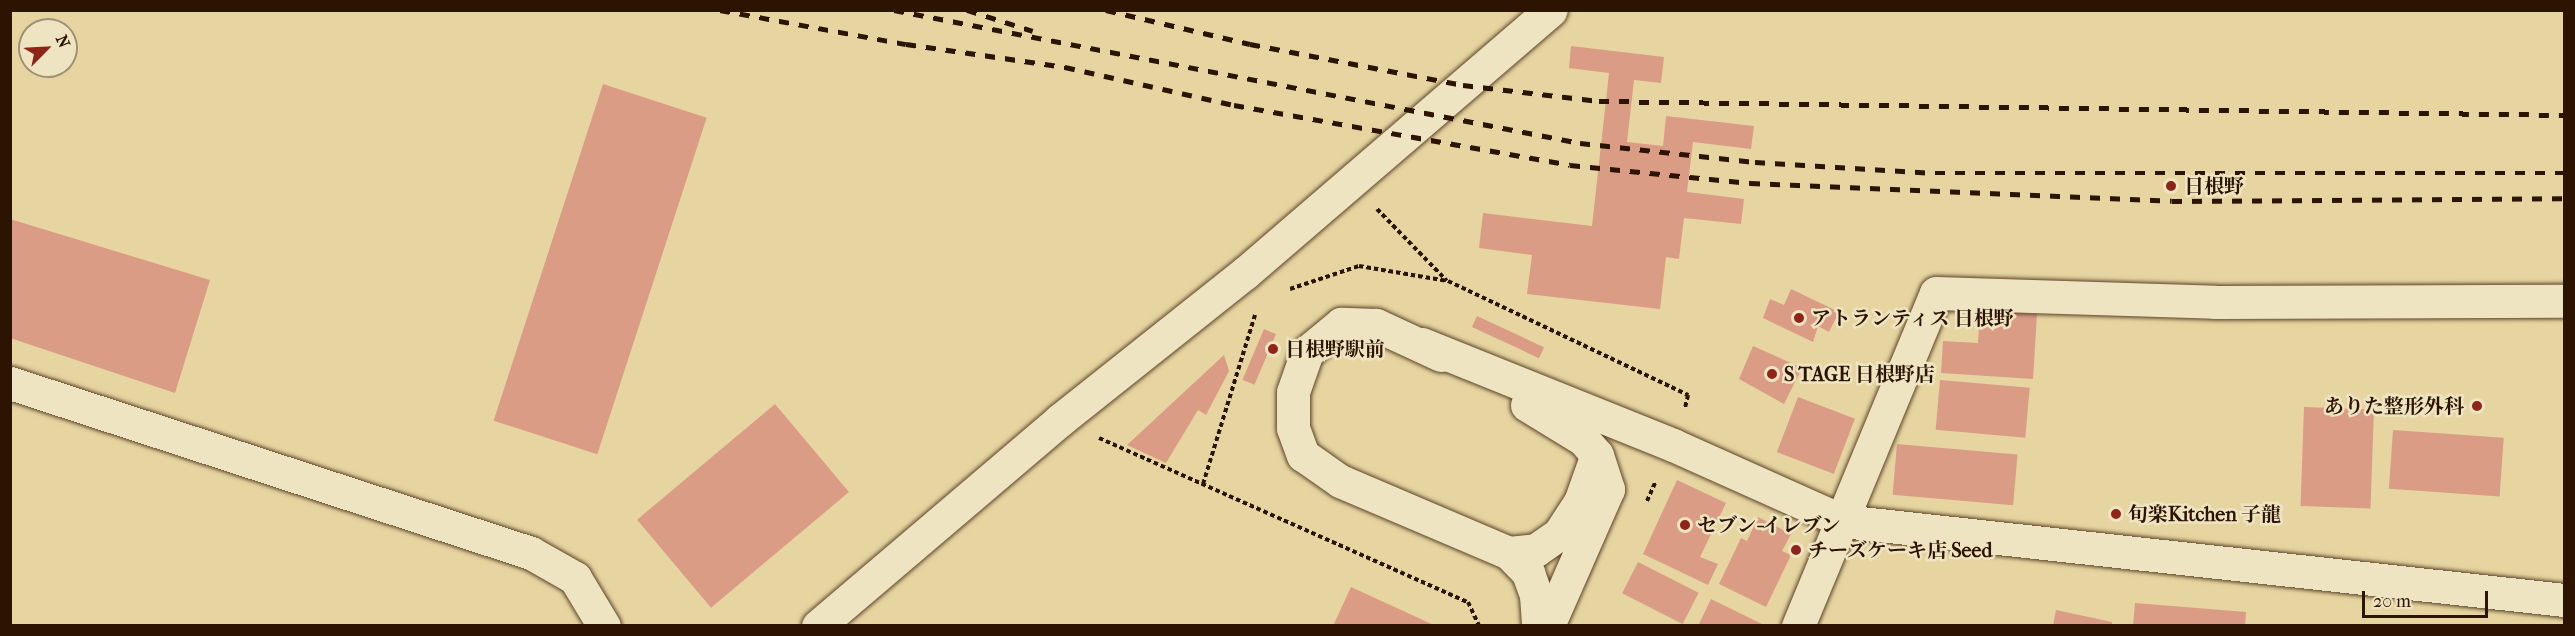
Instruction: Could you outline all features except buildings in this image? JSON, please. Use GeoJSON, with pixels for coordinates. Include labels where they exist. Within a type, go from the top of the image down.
{"type":"FeatureCollection","features":[{"type":"Feature","properties":{"kind":"street"},"geometry":{"type":"LineString","coordinates":[[818,626],[1060,420],[1352,183],[1551,10]]}},
{"type":"Feature","properties":{"kind":"street"},"geometry":{"type":"LineString","coordinates":[[1798,626],[1936,293],[2216,302],[2565,301]]}},
{"type":"Feature","properties":{"kind":"street"},"geometry":{"type":"LineString","coordinates":[[1538,626],[1536,595],[1528,573],[1509,554],[1341,481],[1303,455],[1293,428],[1293,392],[1307,352],[1341,324],[1376,325],[1674,445],[1843,521],[2565,600]]}},
{"type":"Feature","properties":{"kind":"street"},"geometry":{"type":"LineString","coordinates":[[1422,344],[1583,439],[1597,455],[1608,489],[1548,626]]}},
{"type":"Feature","properties":{"kind":"street"},"geometry":{"type":"LineString","coordinates":[[10,383],[531,553],[575,578],[604,626]]}},
{"type":"Feature","properties":{"kind":"street"},"geometry":{"type":"LineString","coordinates":[[1509,554],[1536,550],[1559,534],[1580,502],[1597,455]]}},
{"type":"Feature","properties":{"kind":"path"},"geometry":{"type":"LineString","coordinates":[[1352,183],[1448,281]]}},
{"type":"Feature","properties":{"kind":"path"},"geometry":{"type":"LineString","coordinates":[[1060,420],[1468,602],[1479,626]]}},
{"type":"Feature","properties":{"kind":"railway"},"geometry":{"type":"LineString","coordinates":[[720,10],[906,44],[1065,67],[1234,105],[1570,165],[1750,183],[2172,201],[2564,198]]}},
{"type":"Feature","properties":{"kind":"railway"},"geometry":{"type":"LineString","coordinates":[[894,10],[1580,143],[1755,162],[1935,173],[2564,173]]}},
{"type":"Feature","properties":{"kind":"railway"},"geometry":{"type":"LineString","coordinates":[[967,10],[1033,31]]}},
{"type":"Feature","properties":{"kind":"railway"},"geometry":{"type":"LineString","coordinates":[[1106,10],[1250,44],[1463,85],[1599,101],[2564,115]]}},
{"type":"Feature","properties":{"kind":"place","name":"日根野"},"geometry":{"type":"Point","coordinates":[2171,186]}},
{"type":"Feature","properties":{"kind":"place","name":"アトランティス 日根野"},"geometry":{"type":"Point","coordinates":[1799,318]}},
{"type":"Feature","properties":{"kind":"place","name":"日根野駅前"},"geometry":{"type":"Point","coordinates":[1273,349]}},
{"type":"Feature","properties":{"kind":"place","name":"S TAGE 日根野店"},"geometry":{"type":"Point","coordinates":[1772,374]}},
{"type":"Feature","properties":{"kind":"place","name":"ありた整形外科"},"geometry":{"type":"Point","coordinates":[2477,406]}},
{"type":"Feature","properties":{"kind":"place","name":"旬楽Kitchen 子龍"},"geometry":{"type":"Point","coordinates":[2116,514]}},
{"type":"Feature","properties":{"kind":"place","name":"セブン-イレブン"},"geometry":{"type":"Point","coordinates":[1685,525]}},
{"type":"Feature","properties":{"kind":"place","name":"チーズケーキ店 Seed"},"geometry":{"type":"Point","coordinates":[1796,550]}}]}
